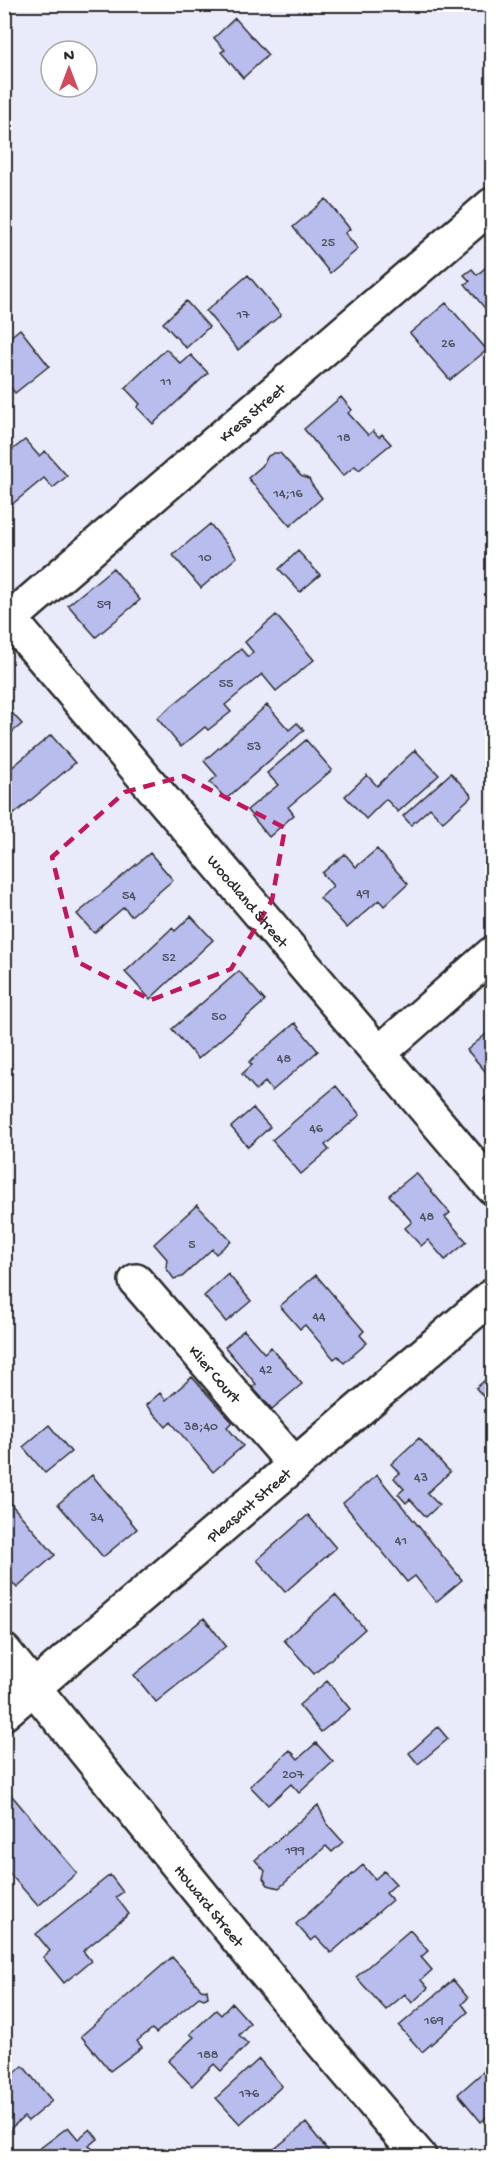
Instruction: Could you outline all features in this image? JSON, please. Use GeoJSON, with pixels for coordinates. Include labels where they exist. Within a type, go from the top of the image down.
{"type":"FeatureCollection","features":[{"type":"Feature","properties":{"kind":"street","name":"Kress Street"},"geometry":{"type":"LineString","coordinates":[[7,616],[492,205]]}},
{"type":"Feature","properties":{"kind":"street","name":"Woodland Street"},"geometry":{"type":"LineString","coordinates":[[7,616],[492,1187]]}},
{"type":"Feature","properties":{"kind":"street"},"geometry":{"type":"LineString","coordinates":[[379,1053],[492,954]]}},
{"type":"Feature","properties":{"kind":"street","name":"Klier Court"},"geometry":{"type":"LineString","coordinates":[[136,1281],[295,1465]]}},
{"type":"Feature","properties":{"kind":"street","name":"Pleasant Street"},"geometry":{"type":"LineString","coordinates":[[4,1713],[492,1296]]}},
{"type":"Feature","properties":{"kind":"street","name":"Howard Street"},"geometry":{"type":"LineString","coordinates":[[4,1651],[314,2033],[419,2157]]}},
{"type":"Feature","properties":{"kind":"highlighted area"},"geometry":{"type":"Polygon","coordinates":[[[184,776],[285,828],[272,900],[231,969],[151,1000],[78,962],[52,857],[125,792],[184,776]]]}},
{"type":"Feature","properties":{"kind":"building"},"geometry":{"type":"Polygon","coordinates":[[[235,18],[268,55],[243,78],[221,52],[225,50],[214,38],[235,18]]]}},
{"type":"Feature","properties":{"kind":"building"},"geometry":{"type":"Polygon","coordinates":[[[326,199],[350,229],[345,233],[358,249],[330,273],[293,227],[326,199]]]}},
{"type":"Feature","properties":{"kind":"building"},"geometry":{"type":"Polygon","coordinates":[[[492,262],[492,317],[465,284],[470,281],[464,275],[472,269],[477,275],[492,262]]]}},
{"type":"Feature","properties":{"kind":"building"},"geometry":{"type":"Polygon","coordinates":[[[248,275],[281,315],[238,350],[206,311],[248,275]]]}},
{"type":"Feature","properties":{"kind":"building"},"geometry":{"type":"Polygon","coordinates":[[[186,301],[209,327],[186,348],[163,323],[186,301]]]}},
{"type":"Feature","properties":{"kind":"building"},"geometry":{"type":"Polygon","coordinates":[[[446,303],[487,350],[450,380],[410,333],[446,303]]]}},
{"type":"Feature","properties":{"kind":"building"},"geometry":{"type":"Polygon","coordinates":[[[20,329],[49,366],[15,393],[4,379],[4,342],[20,329]]]}},
{"type":"Feature","properties":{"kind":"building"},"geometry":{"type":"Polygon","coordinates":[[[166,349],[181,364],[191,355],[208,373],[153,424],[137,407],[140,404],[125,388],[166,349]]]}},
{"type":"Feature","properties":{"kind":"building"},"geometry":{"type":"Polygon","coordinates":[[[341,397],[352,410],[348,413],[368,435],[373,431],[379,437],[382,434],[391,444],[359,470],[355,466],[343,476],[304,429],[341,397]]]}},
{"type":"Feature","properties":{"kind":"building"},"geometry":{"type":"Polygon","coordinates":[[[25,440],[39,456],[45,451],[67,476],[53,488],[44,478],[4,511],[4,471],[7,469],[4,465],[4,456],[25,440]]]}},
{"type":"Feature","properties":{"kind":"building"},"geometry":{"type":"Polygon","coordinates":[[[280,453],[301,476],[309,479],[322,498],[290,526],[248,478],[262,466],[268,456],[280,453]]]}},
{"type":"Feature","properties":{"kind":"building"},"geometry":{"type":"Polygon","coordinates":[[[210,524],[237,557],[201,588],[173,555],[210,524]]]}},
{"type":"Feature","properties":{"kind":"building"},"geometry":{"type":"Polygon","coordinates":[[[298,551],[320,575],[300,592],[279,569],[298,551]]]}},
{"type":"Feature","properties":{"kind":"building"},"geometry":{"type":"Polygon","coordinates":[[[113,568],[140,600],[96,637],[68,605],[113,568]]]}},
{"type":"Feature","properties":{"kind":"building"},"geometry":{"type":"Polygon","coordinates":[[[276,615],[314,660],[276,691],[262,674],[225,705],[231,712],[208,730],[205,727],[181,747],[157,718],[241,649],[248,657],[253,652],[245,642],[276,615]]]}},
{"type":"Feature","properties":{"kind":"building"},"geometry":{"type":"Polygon","coordinates":[[[4,704],[22,724],[4,739],[4,704]]]}},
{"type":"Feature","properties":{"kind":"building"},"geometry":{"type":"Polygon","coordinates":[[[267,705],[289,730],[297,723],[304,730],[226,799],[210,782],[217,776],[204,761],[267,705]]]}},
{"type":"Feature","properties":{"kind":"building"},"geometry":{"type":"Polygon","coordinates":[[[51,735],[75,763],[7,820],[4,817],[4,774],[51,735]]]}},
{"type":"Feature","properties":{"kind":"building"},"geometry":{"type":"Polygon","coordinates":[[[306,740],[332,770],[288,807],[294,815],[269,837],[247,810],[278,785],[267,773],[306,740]]]}},
{"type":"Feature","properties":{"kind":"building"},"geometry":{"type":"Polygon","coordinates":[[[415,750],[439,775],[398,812],[386,799],[366,819],[345,796],[367,775],[377,786],[415,750]]]}},
{"type":"Feature","properties":{"kind":"building"},"geometry":{"type":"Polygon","coordinates":[[[451,773],[472,796],[443,822],[430,808],[411,825],[403,816],[451,773]]]}},
{"type":"Feature","properties":{"kind":"building"},"geometry":{"type":"Polygon","coordinates":[[[377,849],[408,884],[384,906],[379,900],[347,928],[320,898],[333,886],[322,873],[345,854],[356,867],[377,849]]]}},
{"type":"Feature","properties":{"kind":"building"},"geometry":{"type":"Polygon","coordinates":[[[150,853],[173,880],[131,916],[124,907],[94,933],[77,914],[150,853]]]}},
{"type":"Feature","properties":{"kind":"building"},"geometry":{"type":"Polygon","coordinates":[[[191,916],[213,940],[150,999],[125,972],[172,928],[175,931],[191,916]]]}},
{"type":"Feature","properties":{"kind":"building"},"geometry":{"type":"Polygon","coordinates":[[[239,971],[265,1001],[198,1059],[172,1029],[239,971]]]}},
{"type":"Feature","properties":{"kind":"building"},"geometry":{"type":"Polygon","coordinates":[[[295,1023],[318,1051],[272,1091],[265,1082],[256,1090],[242,1074],[252,1065],[249,1062],[295,1023]]]}},
{"type":"Feature","properties":{"kind":"building"},"geometry":{"type":"Polygon","coordinates":[[[492,1029],[492,1079],[467,1050],[492,1029]]]}},
{"type":"Feature","properties":{"kind":"building"},"geometry":{"type":"Polygon","coordinates":[[[336,1086],[360,1115],[325,1145],[329,1150],[301,1174],[272,1140],[336,1086]]]}},
{"type":"Feature","properties":{"kind":"building"},"geometry":{"type":"Polygon","coordinates":[[[492,1092],[492,1109],[484,1099],[492,1092]]]}},
{"type":"Feature","properties":{"kind":"building"},"geometry":{"type":"Polygon","coordinates":[[[253,1108],[270,1127],[248,1147],[231,1127],[253,1108]]]}},
{"type":"Feature","properties":{"kind":"building"},"geometry":{"type":"Polygon","coordinates":[[[416,1173],[450,1213],[445,1217],[467,1242],[445,1260],[428,1240],[421,1246],[405,1228],[412,1222],[389,1195],[416,1173]]]}},
{"type":"Feature","properties":{"kind":"building"},"geometry":{"type":"Polygon","coordinates":[[[197,1205],[231,1241],[216,1254],[212,1249],[182,1277],[174,1279],[166,1268],[167,1259],[154,1244],[197,1205]]]}},
{"type":"Feature","properties":{"kind":"building"},"geometry":{"type":"Polygon","coordinates":[[[228,1274],[251,1301],[226,1322],[204,1296],[228,1274]]]}},
{"type":"Feature","properties":{"kind":"building"},"geometry":{"type":"Polygon","coordinates":[[[316,1275],[364,1331],[360,1335],[367,1343],[344,1363],[338,1356],[334,1359],[305,1325],[300,1329],[280,1306],[316,1275]]]}},
{"type":"Feature","properties":{"kind":"building"},"geometry":{"type":"Polygon","coordinates":[[[244,1330],[264,1353],[271,1347],[302,1384],[272,1409],[252,1387],[256,1384],[225,1347],[244,1330]]]}},
{"type":"Feature","properties":{"kind":"building"},"geometry":{"type":"Polygon","coordinates":[[[492,1374],[492,1407],[476,1388],[492,1374]]]}},
{"type":"Feature","properties":{"kind":"building"},"geometry":{"type":"Polygon","coordinates":[[[192,1377],[232,1422],[227,1427],[243,1446],[213,1472],[171,1422],[166,1427],[146,1405],[160,1393],[166,1400],[192,1377]]]}},
{"type":"Feature","properties":{"kind":"building"},"geometry":{"type":"Polygon","coordinates":[[[49,1425],[71,1452],[45,1473],[23,1447],[49,1425]]]}},
{"type":"Feature","properties":{"kind":"building"},"geometry":{"type":"Polygon","coordinates":[[[419,1438],[450,1472],[427,1493],[439,1505],[426,1517],[410,1499],[406,1503],[398,1494],[404,1489],[394,1478],[400,1473],[391,1464],[419,1438]]]}},
{"type":"Feature","properties":{"kind":"building"},"geometry":{"type":"Polygon","coordinates":[[[92,1475],[137,1529],[103,1557],[58,1504],[92,1475]]]}},
{"type":"Feature","properties":{"kind":"building"},"geometry":{"type":"Polygon","coordinates":[[[377,1475],[462,1580],[436,1602],[415,1576],[407,1582],[343,1503],[377,1475]]]}},
{"type":"Feature","properties":{"kind":"building"},"geometry":{"type":"Polygon","coordinates":[[[4,1496],[55,1555],[17,1588],[4,1573],[4,1496]]]}},
{"type":"Feature","properties":{"kind":"building"},"geometry":{"type":"Polygon","coordinates":[[[308,1515],[336,1548],[285,1592],[257,1560],[308,1515]]]}},
{"type":"Feature","properties":{"kind":"building"},"geometry":{"type":"Polygon","coordinates":[[[335,1595],[365,1629],[314,1674],[284,1640],[335,1595]]]}},
{"type":"Feature","properties":{"kind":"building"},"geometry":{"type":"Polygon","coordinates":[[[204,1618],[226,1646],[156,1702],[134,1675],[204,1618]]]}},
{"type":"Feature","properties":{"kind":"building"},"geometry":{"type":"Polygon","coordinates":[[[327,1681],[350,1709],[321,1732],[299,1705],[327,1681]]]}},
{"type":"Feature","properties":{"kind":"building"},"geometry":{"type":"Polygon","coordinates":[[[438,1727],[448,1739],[418,1764],[409,1753],[438,1727]]]}},
{"type":"Feature","properties":{"kind":"building"},"geometry":{"type":"Polygon","coordinates":[[[316,1743],[333,1762],[299,1793],[291,1784],[268,1805],[250,1786],[290,1750],[298,1759],[316,1743]]]}},
{"type":"Feature","properties":{"kind":"building"},"geometry":{"type":"Polygon","coordinates":[[[7,1790],[77,1873],[38,1906],[4,1867],[4,1792],[7,1790]]]}},
{"type":"Feature","properties":{"kind":"building"},"geometry":{"type":"Polygon","coordinates":[[[318,1805],[327,1824],[343,1842],[332,1852],[326,1846],[279,1888],[268,1885],[263,1878],[265,1871],[255,1860],[318,1805]]]}},
{"type":"Feature","properties":{"kind":"building"},"geometry":{"type":"Polygon","coordinates":[[[363,1865],[375,1879],[384,1871],[396,1884],[386,1893],[392,1900],[331,1953],[316,1937],[311,1941],[296,1924],[363,1865]]]}},
{"type":"Feature","properties":{"kind":"building"},"geometry":{"type":"Polygon","coordinates":[[[110,1875],[123,1892],[116,1897],[129,1914],[83,1951],[91,1961],[64,1983],[43,1957],[50,1951],[36,1934],[110,1875]]]}},
{"type":"Feature","properties":{"kind":"building"},"geometry":{"type":"Polygon","coordinates":[[[410,1930],[428,1951],[421,1957],[432,1970],[421,1980],[428,1988],[412,2003],[405,1994],[386,2010],[356,1977],[410,1930]]]}},
{"type":"Feature","properties":{"kind":"building"},"geometry":{"type":"Polygon","coordinates":[[[172,1957],[201,1989],[207,1990],[208,1997],[204,1999],[199,1997],[156,2033],[152,2029],[137,2041],[142,2047],[110,2071],[81,2036],[172,1957]]]}},
{"type":"Feature","properties":{"kind":"building"},"geometry":{"type":"Polygon","coordinates":[[[453,1980],[468,1998],[462,2004],[468,2012],[422,2052],[399,2026],[453,1980]]]}},
{"type":"Feature","properties":{"kind":"building"},"geometry":{"type":"Polygon","coordinates":[[[232,2003],[250,2023],[239,2035],[248,2044],[221,2071],[214,2064],[192,2086],[168,2061],[194,2037],[190,2034],[216,2010],[221,2015],[232,2003]]]}},
{"type":"Feature","properties":{"kind":"building"},"geometry":{"type":"Polygon","coordinates":[[[492,2051],[492,2112],[481,2122],[458,2094],[491,2065],[484,2058],[492,2051]]]}},
{"type":"Feature","properties":{"kind":"building"},"geometry":{"type":"Polygon","coordinates":[[[259,2059],[282,2086],[240,2124],[216,2098],[259,2059]]]}},
{"type":"Feature","properties":{"kind":"building"},"geometry":{"type":"Polygon","coordinates":[[[23,2066],[52,2101],[28,2121],[24,2117],[4,2134],[4,2082],[23,2066]]]}},
{"type":"Feature","properties":{"kind":"building"},"geometry":{"type":"Polygon","coordinates":[[[306,2123],[328,2151],[322,2156],[266,2156],[306,2123]]]}},
{"type":"Feature","properties":{"kind":"building"},"geometry":{"type":"Polygon","coordinates":[[[68,2127],[78,2139],[90,2129],[98,2139],[89,2145],[98,2156],[30,2156],[68,2127]]]}}]}
